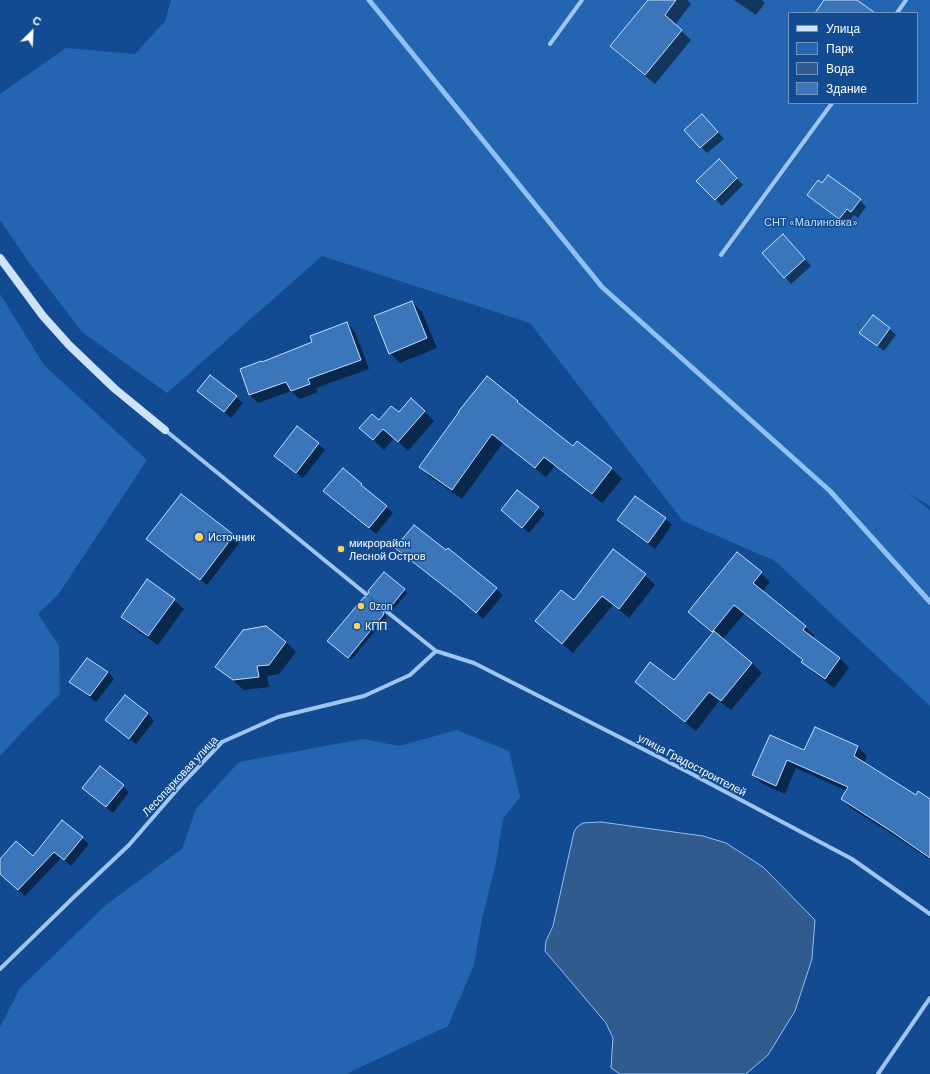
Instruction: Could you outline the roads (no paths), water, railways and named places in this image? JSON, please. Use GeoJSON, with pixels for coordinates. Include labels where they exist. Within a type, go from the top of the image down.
{"type":"FeatureCollection","features":[{"type":"Feature","properties":{"kind":"street"},"geometry":{"type":"LineString","coordinates":[[550,44],[582,0]]}},
{"type":"Feature","properties":{"kind":"street"},"geometry":{"type":"LineString","coordinates":[[898,12],[906,0]]}},
{"type":"Feature","properties":{"kind":"street"},"geometry":{"type":"LineString","coordinates":[[721,256],[831,104]]}},
{"type":"Feature","properties":{"kind":"street"},"geometry":{"type":"LineString","coordinates":[[0,258],[43,316],[69,345],[115,389],[366,594]]}},
{"type":"Feature","properties":{"kind":"street"},"geometry":{"type":"LineString","coordinates":[[386,611],[436,651]]}},
{"type":"Feature","properties":{"kind":"street","name":"улица Градостроителей"},"geometry":{"type":"LineString","coordinates":[[436,651],[474,663],[824,844],[852,859],[930,914]]}},
{"type":"Feature","properties":{"kind":"street","name":"Лесопарковая улица"},"geometry":{"type":"LineString","coordinates":[[0,969],[129,844],[182,784],[222,742],[278,717],[364,696],[410,675],[436,651]]}},
{"type":"Feature","properties":{"kind":"street"},"geometry":{"type":"LineString","coordinates":[[878,1074],[930,998]]}},
{"type":"Feature","properties":{"kind":"water"},"geometry":{"type":"Polygon","coordinates":[[[601,822],[703,836],[726,843],[763,867],[815,920],[812,959],[795,1011],[768,1055],[746,1074],[620,1074],[611,1068],[613,1038],[606,1023],[545,951],[546,941],[553,926],[574,832],[577,827],[583,823],[601,822]]]}},
{"type":"Feature","properties":{"kind":"waterway"},"geometry":{"type":"LineString","coordinates":[[369,0],[602,287],[830,491],[930,602]]}},
{"type":"Feature","properties":{"kind":"tunnel"},"geometry":{"type":"LineString","coordinates":[[366,594],[386,611]]}},
{"type":"Feature","properties":{"kind":"place","name":"Источник"},"geometry":{"type":"Point","coordinates":[199,537]}},
{"type":"Feature","properties":{"kind":"place","name":"микрорайон Лесной Остров"},"geometry":{"type":"Point","coordinates":[341,549]}},
{"type":"Feature","properties":{"kind":"place","name":"Ozon"},"geometry":{"type":"Point","coordinates":[361,606]}},
{"type":"Feature","properties":{"kind":"place","name":"КПП"},"geometry":{"type":"Point","coordinates":[357,626]}},
{"type":"Feature","properties":{"kind":"park label","name":"СНТ «Малиновка»"},"geometry":{"type":"Point","coordinates":[811,222]}}]}
